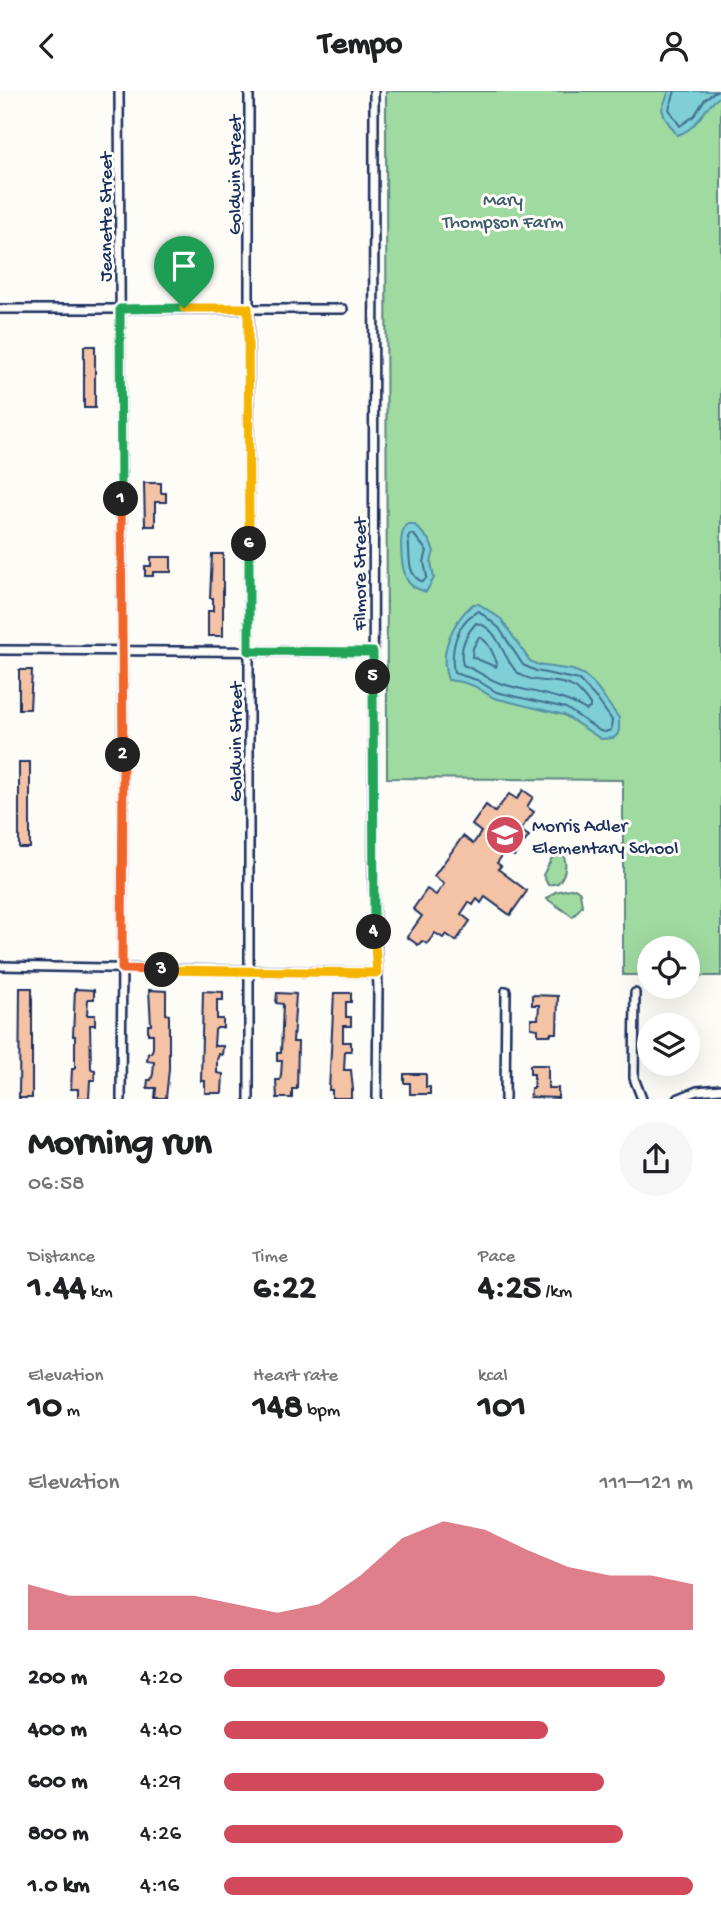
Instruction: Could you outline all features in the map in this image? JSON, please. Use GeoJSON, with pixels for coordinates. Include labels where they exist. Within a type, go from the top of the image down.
{"type":"FeatureCollection","features":[{"type":"Feature","properties":{"kind":"street","name":"Jeanette Street"},"geometry":{"type":"LineString","coordinates":[[119,91],[121,1098]]}},
{"type":"Feature","properties":{"kind":"street","name":"Goldwin Street"},"geometry":{"type":"LineString","coordinates":[[249,91],[249,1098]]}},
{"type":"Feature","properties":{"kind":"street","name":"Filmore Street"},"geometry":{"type":"LineString","coordinates":[[374,91],[373,899],[377,973],[377,1098]]}},
{"type":"Feature","properties":{"kind":"street"},"geometry":{"type":"LineString","coordinates":[[0,309],[343,309]]}},
{"type":"Feature","properties":{"kind":"street"},"geometry":{"type":"LineString","coordinates":[[0,650],[373,652]]}},
{"type":"Feature","properties":{"kind":"street"},"geometry":{"type":"LineString","coordinates":[[0,966],[377,973]]}},
{"type":"Feature","properties":{"kind":"street"},"geometry":{"type":"LineString","coordinates":[[505,1098],[506,991]]}},
{"type":"Feature","properties":{"kind":"street"},"geometry":{"type":"LineString","coordinates":[[635,993],[634,1078],[642,1098]]}},
{"type":"Feature","properties":{"kind":"street"},"geometry":{"type":"LineString","coordinates":[[677,1098],[697,1091],[721,1089]]}},
{"type":"Feature","properties":{"kind":"green space","name":"Mary Thompson Farm"},"geometry":{"type":"Polygon","coordinates":[[[386,91],[721,91],[721,976],[700,976],[700,936],[637,936],[637,975],[623,975],[623,780],[387,778],[386,91]]]}},
{"type":"Feature","properties":{"kind":"green space"},"geometry":{"type":"Polygon","coordinates":[[[560,849],[565,871],[558,883],[548,885],[543,875],[555,852],[560,849]]]}},
{"type":"Feature","properties":{"kind":"green space"},"geometry":{"type":"Polygon","coordinates":[[[575,888],[580,892],[582,906],[573,917],[547,899],[555,892],[575,888]]]}},
{"type":"Feature","properties":{"kind":"water"},"geometry":{"type":"Polygon","coordinates":[[[669,91],[721,91],[721,96],[690,128],[677,135],[662,109],[669,91]]]}},
{"type":"Feature","properties":{"kind":"water"},"geometry":{"type":"Polygon","coordinates":[[[407,524],[414,524],[429,540],[434,551],[431,562],[434,578],[426,592],[410,584],[404,572],[401,544],[407,524]]]}},
{"type":"Feature","properties":{"kind":"water"},"geometry":{"type":"Polygon","coordinates":[[[473,604],[479,604],[501,619],[530,661],[538,665],[573,670],[593,683],[619,718],[617,735],[601,739],[564,715],[494,698],[474,686],[448,680],[445,659],[449,639],[465,611],[473,604]]]}},
{"type":"Feature","properties":{"kind":"building"},"geometry":{"type":"Polygon","coordinates":[[[84,346],[95,346],[95,408],[84,408],[84,346]]]}},
{"type":"Feature","properties":{"kind":"building"},"geometry":{"type":"Polygon","coordinates":[[[144,483],[161,483],[161,493],[166,493],[166,502],[155,502],[155,526],[145,526],[144,483]]]}},
{"type":"Feature","properties":{"kind":"building"},"geometry":{"type":"Polygon","coordinates":[[[212,554],[223,554],[223,636],[208,636],[208,611],[213,611],[213,598],[210,598],[212,554]]]}},
{"type":"Feature","properties":{"kind":"building"},"geometry":{"type":"Polygon","coordinates":[[[151,557],[171,557],[171,572],[153,572],[153,576],[145,576],[145,566],[151,566],[151,557]]]}},
{"type":"Feature","properties":{"kind":"building"},"geometry":{"type":"Polygon","coordinates":[[[19,670],[32,670],[30,709],[19,709],[19,670]]]}},
{"type":"Feature","properties":{"kind":"building"},"geometry":{"type":"Polygon","coordinates":[[[19,762],[30,762],[30,848],[19,848],[19,762]]]}},
{"type":"Feature","properties":{"kind":"building"},"geometry":{"type":"Polygon","coordinates":[[[523,790],[533,797],[527,807],[534,812],[520,830],[529,836],[514,856],[506,850],[497,863],[501,866],[498,869],[527,891],[510,915],[485,897],[481,903],[477,899],[473,905],[469,902],[461,914],[470,921],[456,941],[446,934],[443,938],[435,933],[427,944],[422,941],[418,945],[407,937],[422,916],[413,909],[427,889],[436,895],[444,884],[434,876],[463,836],[473,844],[481,832],[472,825],[486,805],[495,812],[509,794],[517,799],[523,790]]]}},
{"type":"Feature","properties":{"kind":"building"},"geometry":{"type":"Polygon","coordinates":[[[20,988],[32,988],[32,1098],[19,1098],[20,988]]]}},
{"type":"Feature","properties":{"kind":"building"},"geometry":{"type":"Polygon","coordinates":[[[75,989],[94,990],[94,999],[88,999],[87,1015],[95,1015],[95,1025],[90,1025],[91,1069],[95,1070],[95,1080],[90,1080],[89,1098],[78,1098],[78,1089],[71,1089],[72,1069],[75,1069],[75,989]]]}},
{"type":"Feature","properties":{"kind":"building"},"geometry":{"type":"Polygon","coordinates":[[[149,990],[166,991],[169,1069],[166,1098],[155,1098],[156,1088],[147,1088],[148,1080],[151,1080],[153,1074],[154,1062],[147,1061],[148,1053],[151,1053],[153,1048],[153,1034],[148,1034],[148,1025],[151,1025],[149,990]]]}},
{"type":"Feature","properties":{"kind":"building"},"geometry":{"type":"Polygon","coordinates":[[[203,991],[223,992],[223,1000],[217,1000],[217,1019],[223,1019],[223,1028],[215,1030],[214,1046],[223,1046],[222,1055],[219,1054],[217,1060],[217,1073],[223,1074],[222,1093],[205,1093],[205,1081],[201,1081],[203,991]]]}},
{"type":"Feature","properties":{"kind":"building"},"geometry":{"type":"Polygon","coordinates":[[[277,993],[296,994],[293,1042],[298,1042],[297,1089],[292,1089],[292,1098],[277,1098],[276,1080],[280,1080],[282,1061],[277,1061],[277,1053],[281,1053],[283,1004],[276,1003],[277,993]]]}},
{"type":"Feature","properties":{"kind":"building"},"geometry":{"type":"Polygon","coordinates":[[[334,993],[351,993],[351,1002],[346,1002],[346,1017],[351,1017],[351,1026],[343,1026],[343,1042],[351,1042],[351,1051],[345,1051],[344,1070],[351,1070],[351,1098],[332,1098],[332,1090],[329,1090],[334,993]]]}},
{"type":"Feature","properties":{"kind":"building"},"geometry":{"type":"Polygon","coordinates":[[[532,995],[558,996],[557,1033],[538,1035],[538,1029],[531,1028],[531,1019],[538,1019],[539,1005],[532,1005],[532,995]]]}},
{"type":"Feature","properties":{"kind":"building"},"geometry":{"type":"Polygon","coordinates":[[[530,1065],[548,1065],[548,1088],[558,1088],[558,1098],[530,1097],[531,1088],[534,1088],[534,1074],[530,1074],[530,1065]]]}},
{"type":"Feature","properties":{"kind":"building"},"geometry":{"type":"Polygon","coordinates":[[[404,1074],[426,1074],[426,1087],[430,1087],[430,1094],[410,1094],[410,1083],[404,1083],[404,1074]]]}},
{"type":"Feature","properties":{"kind":"place","name":"Morris Adler Elementary School"},"geometry":{"type":"Point","coordinates":[505,835]}},
{"type":"Feature","properties":{"kind":"route"},"geometry":{"type":"LineString","coordinates":[[184,308],[248,308],[249,651],[373,652],[373,911],[377,973],[122,969],[120,309],[184,308]]}}]}
